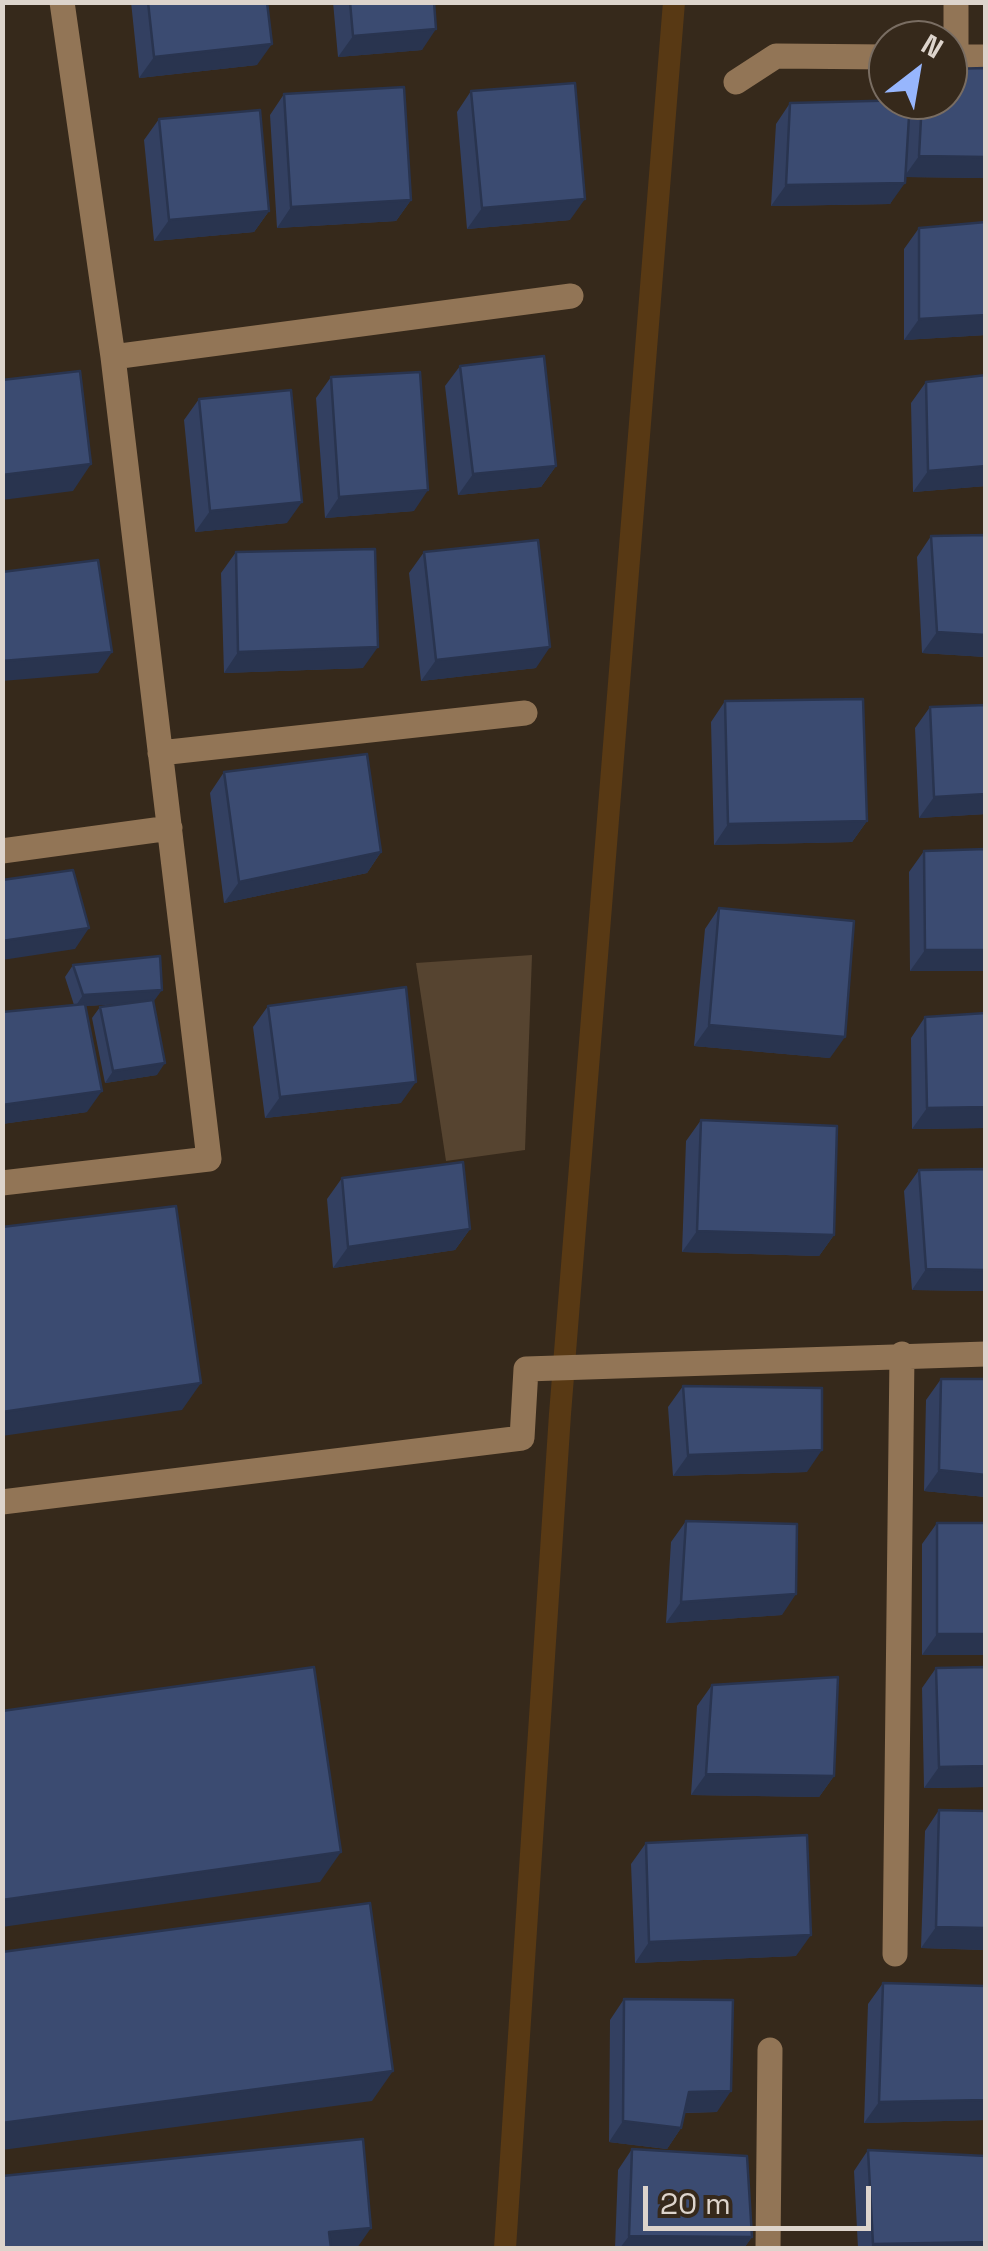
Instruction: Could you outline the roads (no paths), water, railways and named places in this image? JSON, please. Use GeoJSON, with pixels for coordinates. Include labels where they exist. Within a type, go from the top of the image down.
{"type":"FeatureCollection","features":[{"type":"Feature","properties":{"kind":"street"},"geometry":{"type":"LineString","coordinates":[[2,1184],[209,1159],[113,357],[62,2]]}},
{"type":"Feature","properties":{"kind":"street"},"geometry":{"type":"LineString","coordinates":[[736,82],[776,56],[868,57]]}},
{"type":"Feature","properties":{"kind":"street"},"geometry":{"type":"LineString","coordinates":[[113,357],[570,296]]}},
{"type":"Feature","properties":{"kind":"street"},"geometry":{"type":"LineString","coordinates":[[160,753],[525,713]]}},
{"type":"Feature","properties":{"kind":"street"},"geometry":{"type":"LineString","coordinates":[[2,851],[170,828]]}},
{"type":"Feature","properties":{"kind":"street"},"geometry":{"type":"LineString","coordinates":[[894,1954],[902,1354]]}},
{"type":"Feature","properties":{"kind":"street"},"geometry":{"type":"LineString","coordinates":[[2,1502],[522,1438],[526,1368],[986,1354]]}},
{"type":"Feature","properties":{"kind":"street"},"geometry":{"type":"LineString","coordinates":[[768,2248],[770,2050]]}},
{"type":"Feature","properties":{"kind":"waterway"},"geometry":{"type":"LineString","coordinates":[[505,2248],[560,1414],[674,2]]}}]}
